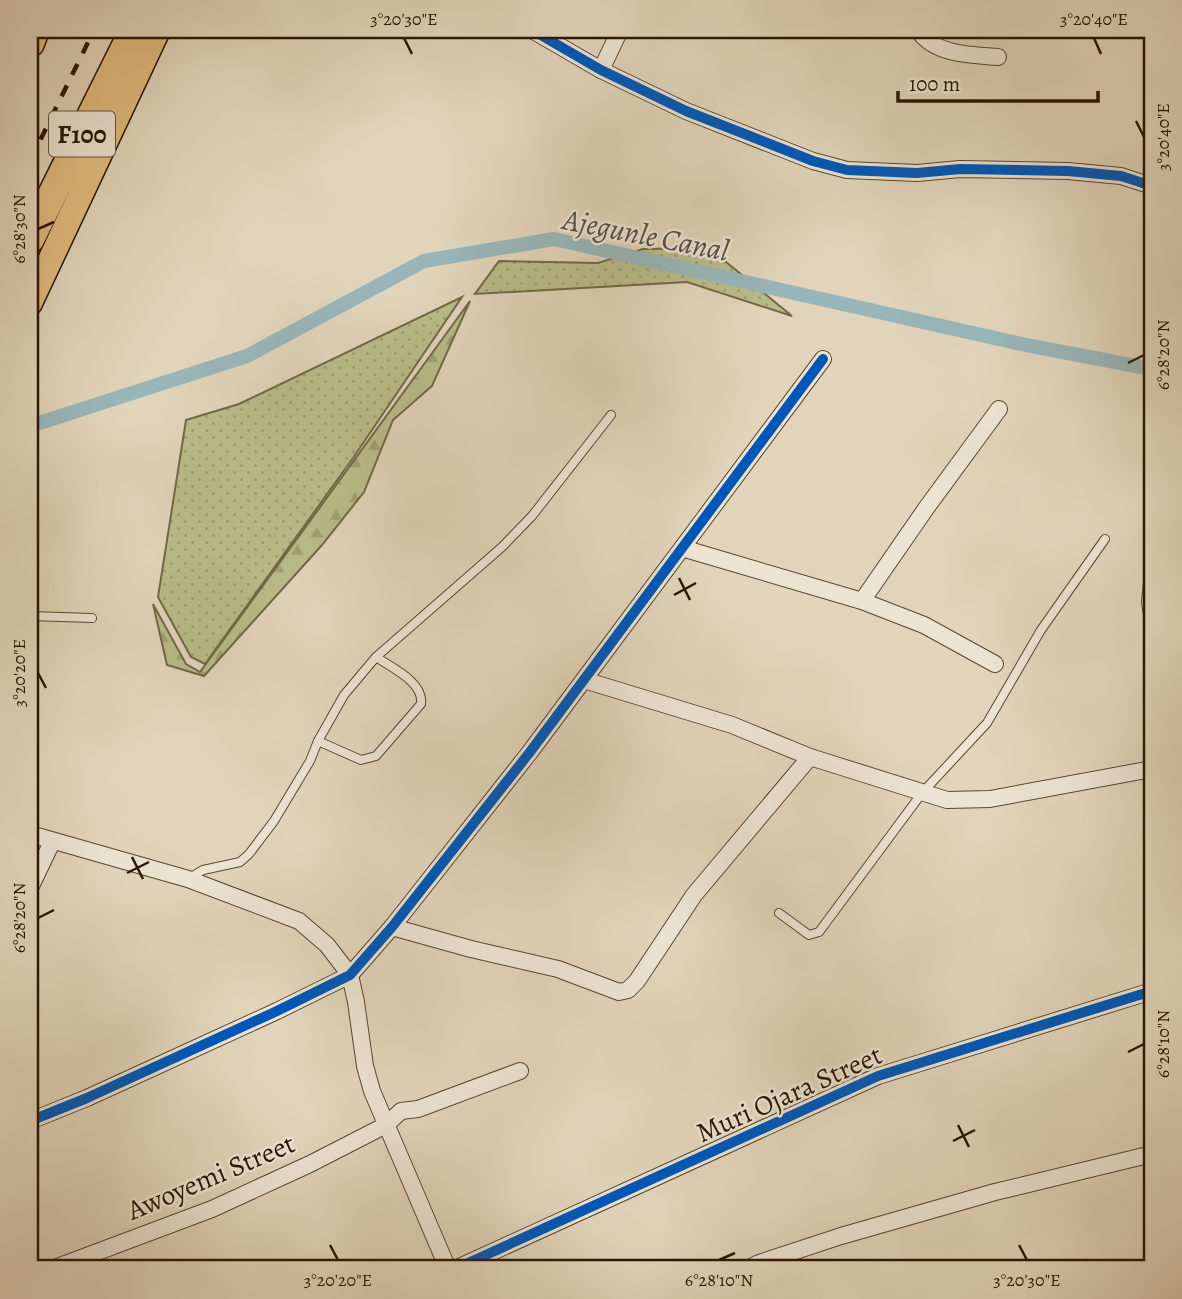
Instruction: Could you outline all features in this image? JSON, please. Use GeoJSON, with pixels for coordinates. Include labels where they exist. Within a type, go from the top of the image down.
{"type":"FeatureCollection","features":[{"type":"Feature","properties":{"kind":"highway"},"geometry":{"type":"LineString","coordinates":[[30,43],[35,30]]}},
{"type":"Feature","properties":{"kind":"highway","name":"F100"},"geometry":{"type":"LineString","coordinates":[[30,239],[134,30]]}},
{"type":"Feature","properties":{"kind":"main road"},"geometry":{"type":"LineString","coordinates":[[30,303],[158,30]]}},
{"type":"Feature","properties":{"kind":"street"},"geometry":{"type":"LineString","coordinates":[[532,30],[601,70],[686,111],[813,161],[847,170],[918,173],[960,169],[1068,171],[1121,176],[1152,186]]}},
{"type":"Feature","properties":{"kind":"street"},"geometry":{"type":"LineString","coordinates":[[601,70],[620,30]]}},
{"type":"Feature","properties":{"kind":"street"},"geometry":{"type":"LineString","coordinates":[[918,30],[922,37],[958,54],[998,57]]}},
{"type":"Feature","properties":{"kind":"street"},"geometry":{"type":"LineString","coordinates":[[30,1121],[87,1098],[350,975],[392,927],[530,752],[823,359]]}},
{"type":"Feature","properties":{"kind":"street"},"geometry":{"type":"LineString","coordinates":[[862,601],[919,517],[999,409]]}},
{"type":"Feature","properties":{"kind":"street"},"geometry":{"type":"LineString","coordinates":[[682,548],[862,601],[924,625],[995,664]]}},
{"type":"Feature","properties":{"kind":"street"},"geometry":{"type":"LineString","coordinates":[[1152,583],[1152,615]]}},
{"type":"Feature","properties":{"kind":"street"},"geometry":{"type":"LineString","coordinates":[[584,680],[732,725],[810,757],[947,800],[990,799],[1152,769]]}},
{"type":"Feature","properties":{"kind":"street"},"geometry":{"type":"LineString","coordinates":[[392,927],[558,969],[619,992],[628,990],[637,981],[694,895],[810,757]]}},
{"type":"Feature","properties":{"kind":"street"},"geometry":{"type":"LineString","coordinates":[[30,834],[188,879],[299,921],[327,945],[350,975],[365,1066],[372,1091],[448,1269]]}},
{"type":"Feature","properties":{"kind":"street"},"geometry":{"type":"LineString","coordinates":[[30,888],[52,842]]}},
{"type":"Feature","properties":{"kind":"street","name":"Muri Ojara Street"},"geometry":{"type":"LineString","coordinates":[[455,1269],[878,1076],[1152,991]]}},
{"type":"Feature","properties":{"kind":"street","name":"Awoyemi Street"},"geometry":{"type":"LineString","coordinates":[[52,1269],[212,1209],[386,1125],[401,1111],[418,1109],[520,1071]]}},
{"type":"Feature","properties":{"kind":"street"},"geometry":{"type":"LineString","coordinates":[[747,1269],[854,1232],[995,1192],[1152,1154]]}},
{"type":"Feature","properties":{"kind":"lane"},"geometry":{"type":"LineString","coordinates":[[188,879],[203,870],[227,867],[240,862],[249,854],[274,821],[310,761],[344,695],[376,657],[502,547],[531,516],[611,415]]}},
{"type":"Feature","properties":{"kind":"lane"},"geometry":{"type":"LineString","coordinates":[[779,913],[809,935],[819,932],[922,793],[986,723],[1041,630],[1105,538]]}},
{"type":"Feature","properties":{"kind":"lane"},"geometry":{"type":"LineString","coordinates":[[30,616],[92,618]]}},
{"type":"Feature","properties":{"kind":"lane"},"geometry":{"type":"LineString","coordinates":[[318,741],[361,760],[368,760],[376,756],[421,704],[422,694],[418,687],[376,657]]}},
{"type":"Feature","properties":{"kind":"green space"},"geometry":{"type":"Polygon","coordinates":[[[709,248],[792,316],[687,282],[475,294],[499,261],[598,263],[643,249],[709,248]]]}},
{"type":"Feature","properties":{"kind":"green space"},"geometry":{"type":"Polygon","coordinates":[[[462,297],[353,458],[205,664],[191,657],[158,597],[186,420],[239,404],[462,297]]]}},
{"type":"Feature","properties":{"kind":"green space"},"geometry":{"type":"Polygon","coordinates":[[[470,301],[432,386],[393,420],[364,492],[322,545],[204,676],[167,665],[153,604],[186,664],[200,672],[470,301]]]}},
{"type":"Feature","properties":{"kind":"waterway","name":"Ajegunle Canal"},"geometry":{"type":"LineString","coordinates":[[30,426],[247,356],[424,261],[554,239],[1026,345],[1152,369]]}},
{"type":"Feature","properties":{"kind":"railway"},"geometry":{"type":"LineString","coordinates":[[30,161],[94,30]]}},
{"type":"Feature","properties":{"kind":"cycle path"},"geometry":{"type":"LineString","coordinates":[[532,30],[601,70],[686,111],[813,161],[847,170],[917,173],[960,169],[1068,171],[1121,176],[1152,186]]}},
{"type":"Feature","properties":{"kind":"cycle path"},"geometry":{"type":"LineString","coordinates":[[30,1121],[87,1098],[350,975],[392,927],[530,752],[823,359]]}},
{"type":"Feature","properties":{"kind":"cycle path"},"geometry":{"type":"LineString","coordinates":[[455,1269],[878,1076],[1152,991]]}}]}
